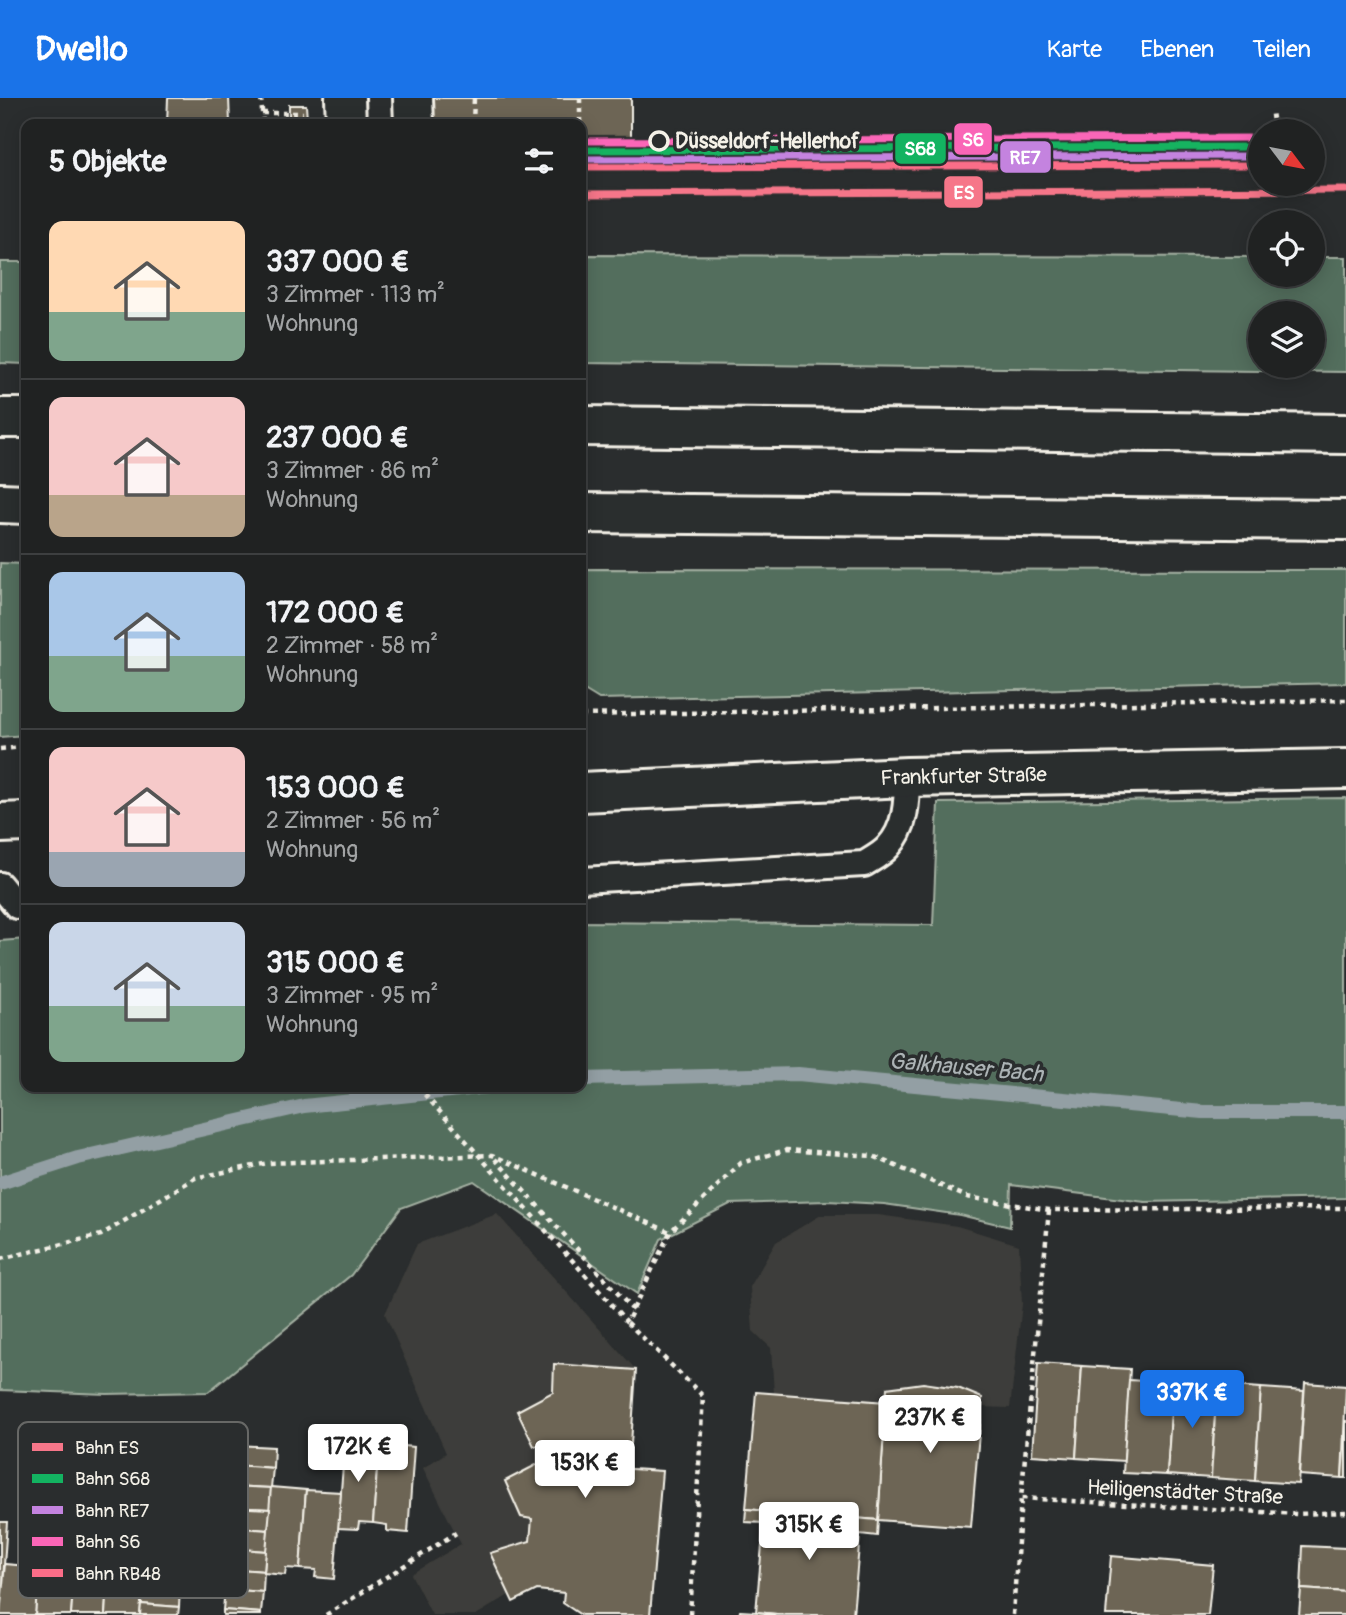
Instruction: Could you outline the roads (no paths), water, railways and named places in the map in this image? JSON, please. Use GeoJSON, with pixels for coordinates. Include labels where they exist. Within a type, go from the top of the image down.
{"type":"FeatureCollection","features":[{"type":"Feature","properties":{"kind":"main road"},"geometry":{"type":"LineString","coordinates":[[345,98],[346,119]]}},
{"type":"Feature","properties":{"kind":"main road"},"geometry":{"type":"LineString","coordinates":[[413,98],[415,119]]}},
{"type":"Feature","properties":{"kind":"main road"},"geometry":{"type":"LineString","coordinates":[[0,418],[21,418]]}},
{"type":"Feature","properties":{"kind":"main road"},"geometry":{"type":"LineString","coordinates":[[586,426],[1346,434]]}},
{"type":"Feature","properties":{"kind":"main road"},"geometry":{"type":"LineString","coordinates":[[0,503],[21,504]]}},
{"type":"Feature","properties":{"kind":"main road"},"geometry":{"type":"LineString","coordinates":[[586,513],[1346,520]]}},
{"type":"Feature","properties":{"kind":"main road","name":"Frankfurter Straße"},"geometry":{"type":"LineString","coordinates":[[586,792],[907,777],[1346,769]]}},
{"type":"Feature","properties":{"kind":"main road"},"geometry":{"type":"LineString","coordinates":[[0,823],[21,822]]}},
{"type":"Feature","properties":{"kind":"lane"},"geometry":{"type":"LineString","coordinates":[[586,880],[864,864],[888,847],[901,824],[907,807],[907,777]]}},
{"type":"Feature","properties":{"kind":"lane"},"geometry":{"type":"LineString","coordinates":[[0,885],[17,906],[21,906]]}},
{"type":"Feature","properties":{"kind":"waterway","name":"Galkhauser Bach"},"geometry":{"type":"LineString","coordinates":[[586,1079],[798,1074],[1203,1112],[1346,1112]]}},
{"type":"Feature","properties":{"kind":"waterway","name":"Galkhauser Bach"},"geometry":{"type":"LineString","coordinates":[[0,1183],[78,1158],[304,1106],[440,1092]]}},
{"type":"Feature","properties":{"kind":"rail line","name":"S6"},"geometry":{"type":"LineString","coordinates":[[586,141],[1248,138]]}},
{"type":"Feature","properties":{"kind":"rail line","name":"S68"},"geometry":{"type":"LineString","coordinates":[[586,150],[1248,147]]}},
{"type":"Feature","properties":{"kind":"rail line","name":"RE7"},"geometry":{"type":"LineString","coordinates":[[586,159],[1248,156]]}},
{"type":"Feature","properties":{"kind":"rail line","name":"RB48"},"geometry":{"type":"LineString","coordinates":[[586,167],[1248,165]]}},
{"type":"Feature","properties":{"kind":"rail line","name":"ES"},"geometry":{"type":"LineString","coordinates":[[586,194],[1346,190]]}},
{"type":"Feature","properties":{"kind":"place","name":"Düsseldorf-Hellerhof"},"geometry":{"type":"Point","coordinates":[659,141]}}]}
